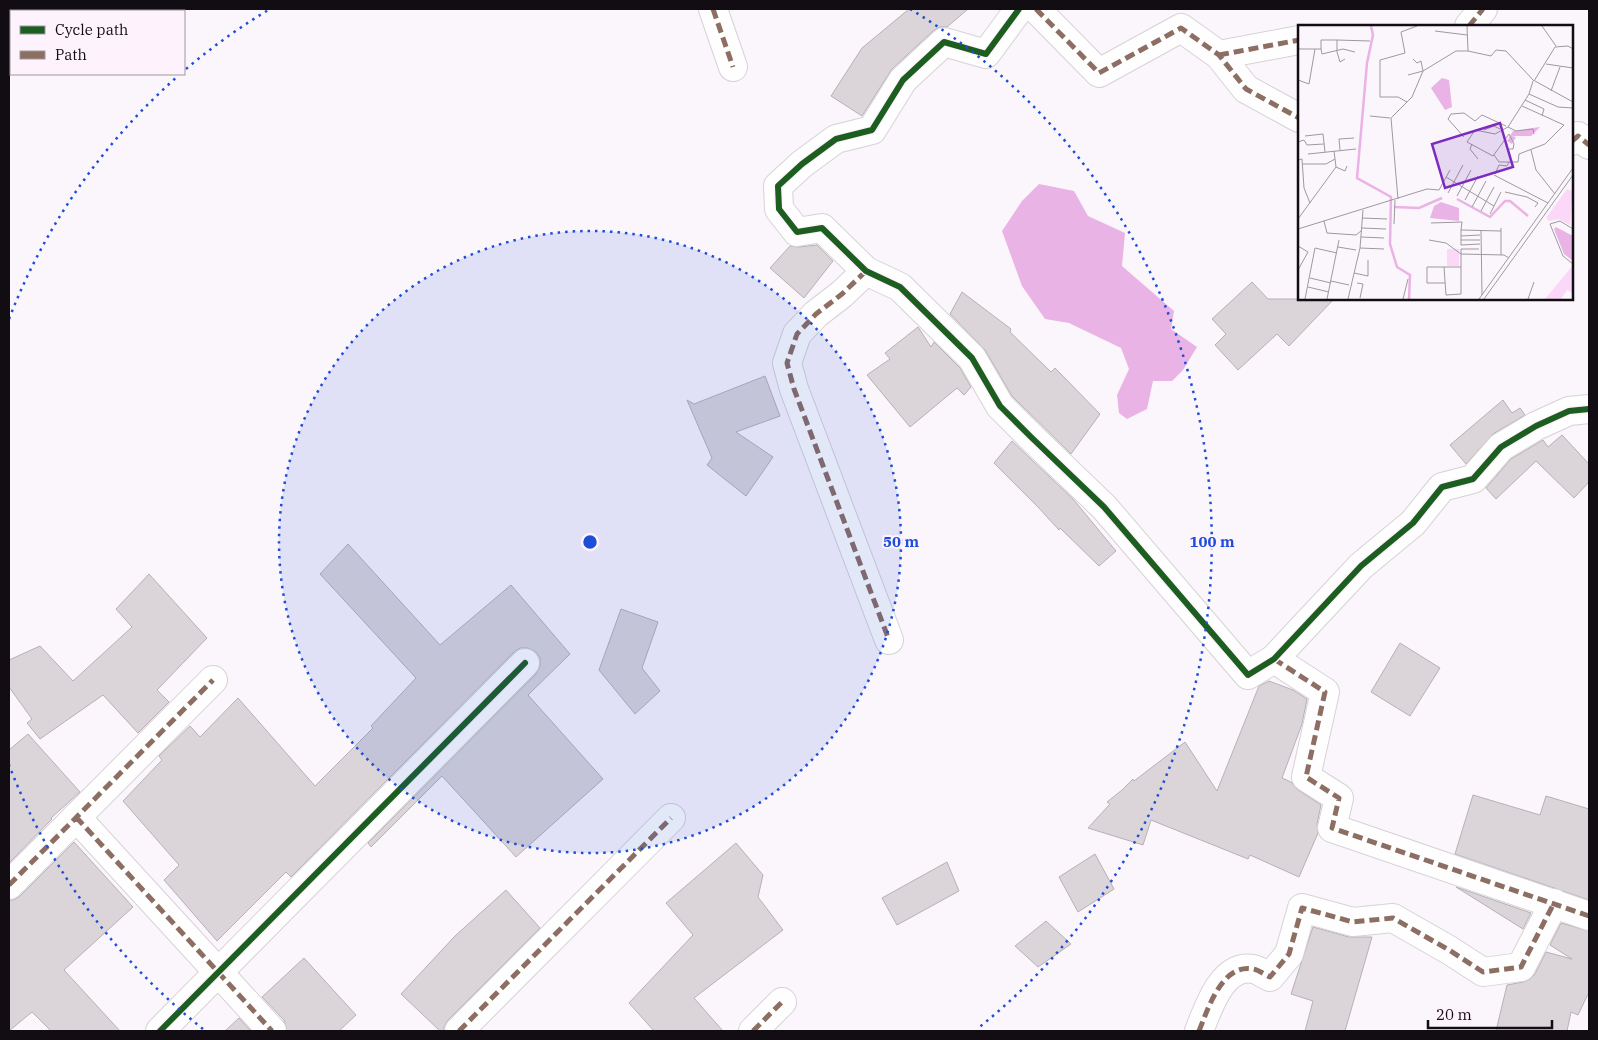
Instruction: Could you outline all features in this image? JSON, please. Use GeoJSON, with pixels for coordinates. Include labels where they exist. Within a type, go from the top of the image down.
{"type":"FeatureCollection","features":[{"type":"Feature","properties":{"kind":"street"},"geometry":{"type":"LineString","coordinates":[[713,9],[733,67]]}},
{"type":"Feature","properties":{"kind":"street"},"geometry":{"type":"LineString","coordinates":[[1019,9],[986,54],[944,42],[903,80],[872,130],[836,140],[802,164],[778,186],[778,209],[797,232],[822,228],[866,271],[900,287],[972,358],[1000,406],[1104,507],[1248,675],[1274,659],[1360,566],[1413,523],[1442,487],[1473,479],[1501,447],[1536,426],[1569,411],[1589,409]]}},
{"type":"Feature","properties":{"kind":"street"},"geometry":{"type":"LineString","coordinates":[[1036,9],[1099,73],[1181,28],[1219,55],[1246,88],[1298,117]]}},
{"type":"Feature","properties":{"kind":"street"},"geometry":{"type":"LineString","coordinates":[[1470,25],[1483,9]]}},
{"type":"Feature","properties":{"kind":"street"},"geometry":{"type":"LineString","coordinates":[[1219,55],[1298,40]]}},
{"type":"Feature","properties":{"kind":"street"},"geometry":{"type":"LineString","coordinates":[[866,271],[842,294],[816,314],[797,334],[786,363],[794,390],[889,640]]}},
{"type":"Feature","properties":{"kind":"street"},"geometry":{"type":"LineString","coordinates":[[1274,659],[1325,692],[1306,776],[1339,798],[1332,828],[1589,916]]}},
{"type":"Feature","properties":{"kind":"street"},"geometry":{"type":"LineString","coordinates":[[160,1031],[525,663]]}},
{"type":"Feature","properties":{"kind":"street"},"geometry":{"type":"LineString","coordinates":[[9,885],[213,680]]}},
{"type":"Feature","properties":{"kind":"street"},"geometry":{"type":"LineString","coordinates":[[76,817],[272,1031]]}},
{"type":"Feature","properties":{"kind":"street"},"geometry":{"type":"LineString","coordinates":[[459,1031],[671,818]]}},
{"type":"Feature","properties":{"kind":"street"},"geometry":{"type":"LineString","coordinates":[[1199,1031],[1219,986],[1234,971],[1252,969],[1270,977],[1289,954],[1302,908],[1353,922],[1393,918],[1484,972],[1521,967],[1554,903]]}},
{"type":"Feature","properties":{"kind":"street"},"geometry":{"type":"LineString","coordinates":[[753,1031],[782,1002]]}},
{"type":"Feature","properties":{"kind":"shaded area"},"geometry":{"type":"Polygon","coordinates":[[[1039,184],[1074,191],[1088,216],[1125,233],[1122,266],[1174,311],[1171,329],[1197,347],[1183,370],[1172,381],[1153,381],[1147,409],[1127,419],[1119,413],[1117,395],[1129,369],[1121,348],[1069,323],[1045,319],[1022,286],[1002,231],[1022,201],[1039,184]]]}},
{"type":"Feature","properties":{"kind":"building"},"geometry":{"type":"Polygon","coordinates":[[[909,9],[968,9],[947,27],[940,27],[933,31],[892,69],[862,116],[831,96],[862,48],[909,9]]]}},
{"type":"Feature","properties":{"kind":"building"},"geometry":{"type":"Polygon","coordinates":[[[817,245],[833,261],[804,298],[770,268],[790,246],[817,245]]]}},
{"type":"Feature","properties":{"kind":"building"},"geometry":{"type":"Polygon","coordinates":[[[1252,282],[1268,299],[1333,300],[1289,346],[1277,334],[1238,370],[1215,345],[1226,334],[1212,319],[1252,282]]]}},
{"type":"Feature","properties":{"kind":"building"},"geometry":{"type":"Polygon","coordinates":[[[962,292],[1011,329],[1010,332],[1051,372],[1055,368],[1100,414],[1071,454],[1012,396],[985,350],[950,314],[962,292]]]}},
{"type":"Feature","properties":{"kind":"building"},"geometry":{"type":"Polygon","coordinates":[[[918,327],[931,347],[934,342],[960,368],[971,387],[964,395],[957,388],[910,427],[867,375],[890,359],[885,353],[918,327]]]}},
{"type":"Feature","properties":{"kind":"building"},"geometry":{"type":"Polygon","coordinates":[[[765,376],[780,416],[736,432],[773,457],[746,496],[707,465],[712,458],[687,400],[694,404],[765,376]]]}},
{"type":"Feature","properties":{"kind":"building"},"geometry":{"type":"Polygon","coordinates":[[[1503,400],[1512,413],[1520,408],[1525,415],[1493,434],[1466,464],[1450,445],[1503,400]]]}},
{"type":"Feature","properties":{"kind":"building"},"geometry":{"type":"Polygon","coordinates":[[[1562,435],[1589,464],[1589,482],[1574,498],[1536,461],[1496,499],[1486,488],[1511,459],[1543,440],[1548,447],[1562,435]]]}},
{"type":"Feature","properties":{"kind":"building"},"geometry":{"type":"Polygon","coordinates":[[[1012,441],[1073,499],[1116,551],[1099,566],[1060,528],[1059,530],[994,463],[1012,441]]]}},
{"type":"Feature","properties":{"kind":"building"},"geometry":{"type":"Polygon","coordinates":[[[348,544],[440,645],[511,585],[570,654],[528,695],[603,779],[516,857],[442,776],[371,847],[368,843],[536,674],[540,666],[540,658],[536,652],[528,648],[520,648],[291,877],[286,872],[217,941],[164,880],[179,865],[123,801],[162,760],[159,756],[190,726],[200,737],[238,698],[315,786],[373,728],[371,726],[416,678],[320,574],[348,544]]]}},
{"type":"Feature","properties":{"kind":"building"},"geometry":{"type":"Polygon","coordinates":[[[149,574],[207,638],[157,690],[169,702],[138,733],[103,695],[40,739],[27,723],[32,719],[9,687],[9,660],[40,646],[73,681],[132,627],[116,609],[149,574]]]}},
{"type":"Feature","properties":{"kind":"building"},"geometry":{"type":"Polygon","coordinates":[[[621,609],[658,622],[642,668],[660,691],[635,714],[599,670],[621,609]]]}},
{"type":"Feature","properties":{"kind":"building"},"geometry":{"type":"Polygon","coordinates":[[[1400,643],[1440,668],[1410,716],[1371,692],[1400,643]]]}},
{"type":"Feature","properties":{"kind":"building"},"geometry":{"type":"Polygon","coordinates":[[[1269,681],[1293,690],[1307,699],[1302,724],[1282,778],[1291,782],[1298,790],[1321,805],[1317,824],[1318,833],[1299,877],[1250,855],[1248,859],[1151,820],[1143,845],[1088,828],[1110,804],[1107,802],[1133,779],[1134,781],[1185,742],[1217,791],[1259,686],[1269,681]]]}},
{"type":"Feature","properties":{"kind":"building"},"geometry":{"type":"Polygon","coordinates":[[[28,734],[80,792],[51,818],[9,863],[9,750],[28,734]]]}},
{"type":"Feature","properties":{"kind":"building"},"geometry":{"type":"Polygon","coordinates":[[[1473,795],[1540,815],[1546,796],[1589,809],[1589,900],[1455,854],[1473,795]]]}},
{"type":"Feature","properties":{"kind":"building"},"geometry":{"type":"Polygon","coordinates":[[[74,842],[133,907],[64,970],[120,1031],[51,1031],[32,1012],[9,1031],[9,900],[14,900],[20,896],[74,842]]]}},
{"type":"Feature","properties":{"kind":"building"},"geometry":{"type":"Polygon","coordinates":[[[736,843],[763,875],[758,897],[783,930],[694,998],[723,1031],[654,1031],[629,1003],[693,935],[666,903],[736,843]]]}},
{"type":"Feature","properties":{"kind":"building"},"geometry":{"type":"Polygon","coordinates":[[[1095,854],[1114,889],[1078,912],[1059,877],[1095,854]]]}},
{"type":"Feature","properties":{"kind":"building"},"geometry":{"type":"Polygon","coordinates":[[[947,862],[959,891],[897,925],[882,898],[947,862]]]}},
{"type":"Feature","properties":{"kind":"building"},"geometry":{"type":"Polygon","coordinates":[[[1456,887],[1531,913],[1523,929],[1456,887]]]}},
{"type":"Feature","properties":{"kind":"building"},"geometry":{"type":"Polygon","coordinates":[[[506,890],[540,928],[448,1020],[444,1031],[440,1031],[401,994],[455,936],[506,890]]]}},
{"type":"Feature","properties":{"kind":"building"},"geometry":{"type":"Polygon","coordinates":[[[1046,921],[1071,944],[1038,967],[1015,946],[1046,921]]]}},
{"type":"Feature","properties":{"kind":"building"},"geometry":{"type":"Polygon","coordinates":[[[1561,923],[1589,931],[1589,992],[1578,1015],[1571,1012],[1567,1031],[1496,1031],[1507,985],[1530,979],[1535,974],[1546,952],[1572,959],[1550,945],[1561,923]]]}},
{"type":"Feature","properties":{"kind":"building"},"geometry":{"type":"Polygon","coordinates":[[[1313,927],[1349,937],[1372,937],[1345,1031],[1305,1031],[1313,1001],[1291,994],[1313,927]]]}},
{"type":"Feature","properties":{"kind":"building"},"geometry":{"type":"Polygon","coordinates":[[[304,958],[356,1015],[339,1031],[287,1031],[284,1020],[262,997],[304,958]]]}},
{"type":"Feature","properties":{"kind":"building"},"geometry":{"type":"Polygon","coordinates":[[[239,1018],[251,1031],[225,1031],[239,1018]]]}},
{"type":"Feature","properties":{"kind":"marked path"},"geometry":{"type":"LineString","coordinates":[[713,9],[733,67]]}},
{"type":"Feature","properties":{"kind":"marked path"},"geometry":{"type":"LineString","coordinates":[[1036,9],[1099,73],[1181,28],[1219,55],[1246,89],[1298,117]]}},
{"type":"Feature","properties":{"kind":"marked path"},"geometry":{"type":"LineString","coordinates":[[1470,25],[1483,9]]}},
{"type":"Feature","properties":{"kind":"marked path"},"geometry":{"type":"LineString","coordinates":[[1219,55],[1298,40]]}},
{"type":"Feature","properties":{"kind":"marked path"},"geometry":{"type":"LineString","coordinates":[[1573,140],[1578,136],[1589,145]]}},
{"type":"Feature","properties":{"kind":"marked path"},"geometry":{"type":"LineString","coordinates":[[866,271],[842,294],[816,314],[797,334],[787,363],[794,389],[889,640]]}},
{"type":"Feature","properties":{"kind":"marked path"},"geometry":{"type":"LineString","coordinates":[[1274,659],[1325,692],[1306,777],[1339,798],[1332,828],[1589,916]]}},
{"type":"Feature","properties":{"kind":"marked path"},"geometry":{"type":"LineString","coordinates":[[9,885],[213,680]]}},
{"type":"Feature","properties":{"kind":"marked path"},"geometry":{"type":"LineString","coordinates":[[76,817],[272,1031]]}},
{"type":"Feature","properties":{"kind":"marked path"},"geometry":{"type":"LineString","coordinates":[[459,1031],[671,818]]}},
{"type":"Feature","properties":{"kind":"marked path"},"geometry":{"type":"LineString","coordinates":[[1199,1031],[1212,1000],[1225,980],[1233,973],[1242,969],[1253,969],[1270,977],[1289,954],[1302,908],[1353,922],[1393,918],[1483,972],[1521,967],[1554,903]]}},
{"type":"Feature","properties":{"kind":"marked path"},"geometry":{"type":"LineString","coordinates":[[753,1031],[782,1002]]}},
{"type":"Feature","properties":{"kind":"cycle path"},"geometry":{"type":"LineString","coordinates":[[1019,9],[986,54],[944,42],[903,80],[872,130],[836,139],[802,164],[778,186],[779,209],[797,232],[822,228],[866,271],[900,287],[972,358],[1000,406],[1104,507],[1248,675],[1274,659],[1361,566],[1413,523],[1442,487],[1473,479],[1501,447],[1536,426],[1569,411],[1589,409]]}},
{"type":"Feature","properties":{"kind":"cycle path"},"geometry":{"type":"LineString","coordinates":[[160,1031],[525,663]]}}]}
